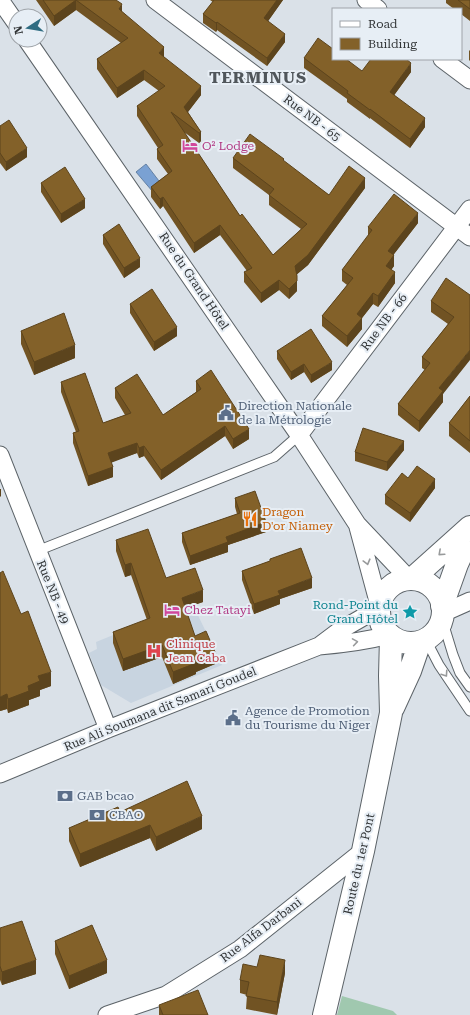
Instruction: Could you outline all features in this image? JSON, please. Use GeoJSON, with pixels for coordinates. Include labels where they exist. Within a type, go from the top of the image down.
{"type":"FeatureCollection","features":[{"type":"Feature","properties":{"kind":"street"},"geometry":{"type":"LineString","coordinates":[[0,0],[8,12]]}},
{"type":"Feature","properties":{"kind":"street","name":"Rue NB - 65"},"geometry":{"type":"LineString","coordinates":[[155,0],[470,237]]}},
{"type":"Feature","properties":{"kind":"street"},"geometry":{"type":"LineString","coordinates":[[366,0],[377,8]]}},
{"type":"Feature","properties":{"kind":"street","name":"Rue du Grand Hôtel"},"geometry":{"type":"LineString","coordinates":[[33,48],[299,435],[357,524],[411,579]]}},
{"type":"Feature","properties":{"kind":"street"},"geometry":{"type":"LineString","coordinates":[[443,60],[470,80]]}},
{"type":"Feature","properties":{"kind":"street","name":"Rue NB - 66"},"geometry":{"type":"LineString","coordinates":[[299,435],[470,209]]}},
{"type":"Feature","properties":{"kind":"street","name":"Rue NB - 49"},"geometry":{"type":"LineString","coordinates":[[0,454],[108,729]]}},
{"type":"Feature","properties":{"kind":"street","name":"Rue du Grand Hôtel"},"geometry":{"type":"LineString","coordinates":[[357,524],[379,606]]}},
{"type":"Feature","properties":{"kind":"street"},"geometry":{"type":"LineString","coordinates":[[411,579],[470,527]]}},
{"type":"Feature","properties":{"kind":"street"},"geometry":{"type":"LineString","coordinates":[[442,613],[439,596],[432,587],[423,581],[411,579],[399,581],[390,587],[383,595],[379,606],[380,623],[384,630],[397,641],[412,644],[423,641],[431,636],[440,625],[442,613],[457,564],[470,536]]}},
{"type":"Feature","properties":{"kind":"street"},"geometry":{"type":"LineString","coordinates":[[442,613],[470,601]]}},
{"type":"Feature","properties":{"kind":"street","name":"Rue Ali Soumana dit Samari Goudel"},"geometry":{"type":"LineString","coordinates":[[0,774],[108,729],[319,646],[339,631],[379,606]]}},
{"type":"Feature","properties":{"kind":"street","name":"Rue Ali Soumana dit Samari Goudel"},"geometry":{"type":"LineString","coordinates":[[319,646],[343,644],[390,636]]}},
{"type":"Feature","properties":{"kind":"street","name":"Route du 1er Pont"},"geometry":{"type":"LineString","coordinates":[[390,636],[391,713]]}},
{"type":"Feature","properties":{"kind":"street","name":"Route du 1er Pont"},"geometry":{"type":"LineString","coordinates":[[324,1015],[363,851],[391,713],[423,641]]}},
{"type":"Feature","properties":{"kind":"street","name":"Rue Alfa Darbani"},"geometry":{"type":"LineString","coordinates":[[107,1015],[166,995],[240,949],[363,851]]}},
{"type":"Feature","properties":{"kind":"lane"},"geometry":{"type":"LineString","coordinates":[[37,551],[274,457],[299,435]]}},
{"type":"Feature","properties":{"kind":"lane"},"geometry":{"type":"LineString","coordinates":[[442,613],[453,655],[460,673],[470,686]]}},
{"type":"Feature","properties":{"kind":"lane"},"geometry":{"type":"LineString","coordinates":[[423,641],[470,711]]}},
{"type":"Feature","properties":{"kind":"shaded area","name":"Clinique Jean Caba"},"geometry":{"type":"Polygon","coordinates":[[[192,603],[222,665],[131,703],[101,685],[89,653],[97,649],[96,642],[192,603]]]}},
{"type":"Feature","properties":{"kind":"green space"},"geometry":{"type":"Polygon","coordinates":[[[342,996],[393,1011],[397,1015],[337,1015],[342,996]]]}},
{"type":"Feature","properties":{"kind":"water"},"geometry":{"type":"Polygon","coordinates":[[[146,164],[159,181],[153,192],[136,172],[146,164]]]}},
{"type":"Feature","properties":{"kind":"building"},"geometry":{"type":"Polygon","coordinates":[[[43,0],[76,0],[54,16],[43,0]]]}},
{"type":"Feature","properties":{"kind":"building"},"geometry":{"type":"Polygon","coordinates":[[[76,0],[116,0],[122,4],[119,9],[164,47],[159,53],[201,86],[184,107],[201,132],[199,133],[171,112],[240,216],[242,214],[273,255],[307,224],[269,195],[274,189],[233,158],[250,134],[329,195],[349,166],[365,178],[308,255],[295,266],[297,281],[289,289],[279,280],[261,293],[244,272],[252,268],[220,225],[194,243],[163,197],[160,199],[151,187],[172,171],[157,149],[163,145],[137,106],[165,86],[144,70],[117,88],[97,59],[128,38],[76,0]]]}},
{"type":"Feature","properties":{"kind":"building"},"geometry":{"type":"Polygon","coordinates":[[[214,0],[277,0],[264,18],[285,34],[267,58],[217,22],[216,23],[203,14],[214,0]]]}},
{"type":"Feature","properties":{"kind":"building"},"geometry":{"type":"Polygon","coordinates":[[[458,0],[470,0],[470,9],[458,0]]]}},
{"type":"Feature","properties":{"kind":"building"},"geometry":{"type":"Polygon","coordinates":[[[318,38],[332,48],[332,60],[347,60],[362,71],[370,60],[407,60],[411,63],[390,92],[425,118],[410,139],[347,93],[348,91],[304,58],[318,38]]]}},
{"type":"Feature","properties":{"kind":"building"},"geometry":{"type":"Polygon","coordinates":[[[9,120],[27,148],[6,162],[0,153],[0,126],[9,120]]]}},
{"type":"Feature","properties":{"kind":"building"},"geometry":{"type":"Polygon","coordinates":[[[65,167],[85,199],[61,214],[41,183],[65,167]]]}},
{"type":"Feature","properties":{"kind":"building"},"geometry":{"type":"Polygon","coordinates":[[[394,194],[418,213],[388,251],[394,255],[386,266],[395,272],[378,296],[373,293],[357,314],[362,318],[347,336],[322,316],[353,278],[342,270],[372,230],[368,227],[394,194]]]}},
{"type":"Feature","properties":{"kind":"building"},"geometry":{"type":"Polygon","coordinates":[[[119,224],[140,258],[124,268],[103,235],[119,224]]]}},
{"type":"Feature","properties":{"kind":"building"},"geometry":{"type":"Polygon","coordinates":[[[446,278],[470,295],[470,350],[439,388],[443,391],[419,421],[398,404],[430,363],[422,357],[454,317],[431,301],[446,278]]]}},
{"type":"Feature","properties":{"kind":"building"},"geometry":{"type":"Polygon","coordinates":[[[152,289],[177,327],[154,342],[130,304],[152,289]]]}},
{"type":"Feature","properties":{"kind":"building"},"geometry":{"type":"Polygon","coordinates":[[[64,313],[75,345],[34,362],[21,331],[64,313]]]}},
{"type":"Feature","properties":{"kind":"building"},"geometry":{"type":"Polygon","coordinates":[[[311,329],[332,362],[311,375],[304,364],[291,372],[277,351],[311,329]]]}},
{"type":"Feature","properties":{"kind":"building"},"geometry":{"type":"Polygon","coordinates":[[[211,370],[249,429],[233,439],[225,426],[161,470],[144,446],[139,448],[137,443],[108,453],[113,467],[88,476],[73,433],[79,431],[61,382],[85,373],[103,423],[131,413],[115,388],[137,374],[163,415],[201,389],[196,381],[211,370]]]}},
{"type":"Feature","properties":{"kind":"building"},"geometry":{"type":"Polygon","coordinates":[[[470,396],[470,441],[449,423],[470,396]]]}},
{"type":"Feature","properties":{"kind":"building"},"geometry":{"type":"Polygon","coordinates":[[[363,428],[404,441],[387,462],[355,452],[363,428]]]}},
{"type":"Feature","properties":{"kind":"building"},"geometry":{"type":"Polygon","coordinates":[[[417,466],[435,479],[410,513],[385,495],[402,473],[408,478],[417,466]]]}},
{"type":"Feature","properties":{"kind":"building"},"geometry":{"type":"Polygon","coordinates":[[[255,491],[266,522],[226,537],[228,542],[190,556],[182,533],[240,513],[235,498],[255,491]]]}},
{"type":"Feature","properties":{"kind":"building"},"geometry":{"type":"Polygon","coordinates":[[[148,529],[166,578],[195,568],[203,590],[182,598],[195,636],[206,631],[215,652],[195,661],[196,663],[173,672],[162,645],[123,659],[113,632],[150,618],[131,563],[125,565],[116,540],[148,529]]]}},
{"type":"Feature","properties":{"kind":"building"},"geometry":{"type":"Polygon","coordinates":[[[301,548],[312,578],[278,591],[280,595],[254,604],[242,571],[301,548]]]}},
{"type":"Feature","properties":{"kind":"building"},"geometry":{"type":"Polygon","coordinates":[[[3,571],[21,614],[28,611],[51,672],[38,676],[40,681],[28,686],[29,691],[8,699],[7,694],[0,697],[0,573],[3,571]]]}},
{"type":"Feature","properties":{"kind":"building"},"geometry":{"type":"Polygon","coordinates":[[[187,781],[202,816],[156,837],[150,825],[80,854],[69,828],[118,807],[120,812],[187,781]]]}},
{"type":"Feature","properties":{"kind":"building"},"geometry":{"type":"Polygon","coordinates":[[[22,921],[36,960],[2,972],[0,966],[0,928],[22,921]]]}},
{"type":"Feature","properties":{"kind":"building"},"geometry":{"type":"Polygon","coordinates":[[[92,925],[107,960],[69,976],[55,941],[92,925]]]}},
{"type":"Feature","properties":{"kind":"building"},"geometry":{"type":"Polygon","coordinates":[[[260,955],[285,960],[277,1002],[246,996],[249,982],[240,980],[243,964],[257,967],[260,955]]]}},
{"type":"Feature","properties":{"kind":"building"},"geometry":{"type":"Polygon","coordinates":[[[198,990],[208,1015],[163,1015],[159,1005],[198,990]]]}},
{"type":"Feature","properties":{"kind":"place","name":"O² Lodge"},"geometry":{"type":"Point","coordinates":[190,146]}},
{"type":"Feature","properties":{"kind":"place","name":"Direction Nationale de la Métrologie"},"geometry":{"type":"Point","coordinates":[226,413]}},
{"type":"Feature","properties":{"kind":"place","name":"Dragon D'or Niamey"},"geometry":{"type":"Point","coordinates":[250,519]}},
{"type":"Feature","properties":{"kind":"place","name":"Chez Tatayi"},"geometry":{"type":"Point","coordinates":[172,610]}},
{"type":"Feature","properties":{"kind":"place","name":"Rond-Point du Grand Hôtel"},"geometry":{"type":"Point","coordinates":[410,612]}},
{"type":"Feature","properties":{"kind":"place","name":"Clinique Jean Caba"},"geometry":{"type":"Point","coordinates":[154,651]}},
{"type":"Feature","properties":{"kind":"place","name":"Agence de Promotion du Tourisme du Niger"},"geometry":{"type":"Point","coordinates":[233,718]}},
{"type":"Feature","properties":{"kind":"place","name":"GAB bcao"},"geometry":{"type":"Point","coordinates":[65,796]}},
{"type":"Feature","properties":{"kind":"place","name":"CBAO"},"geometry":{"type":"Point","coordinates":[97,815]}},
{"type":"Feature","properties":{"kind":"district","name":"TERMINUS"},"geometry":{"type":"Point","coordinates":[258,77]}}]}
